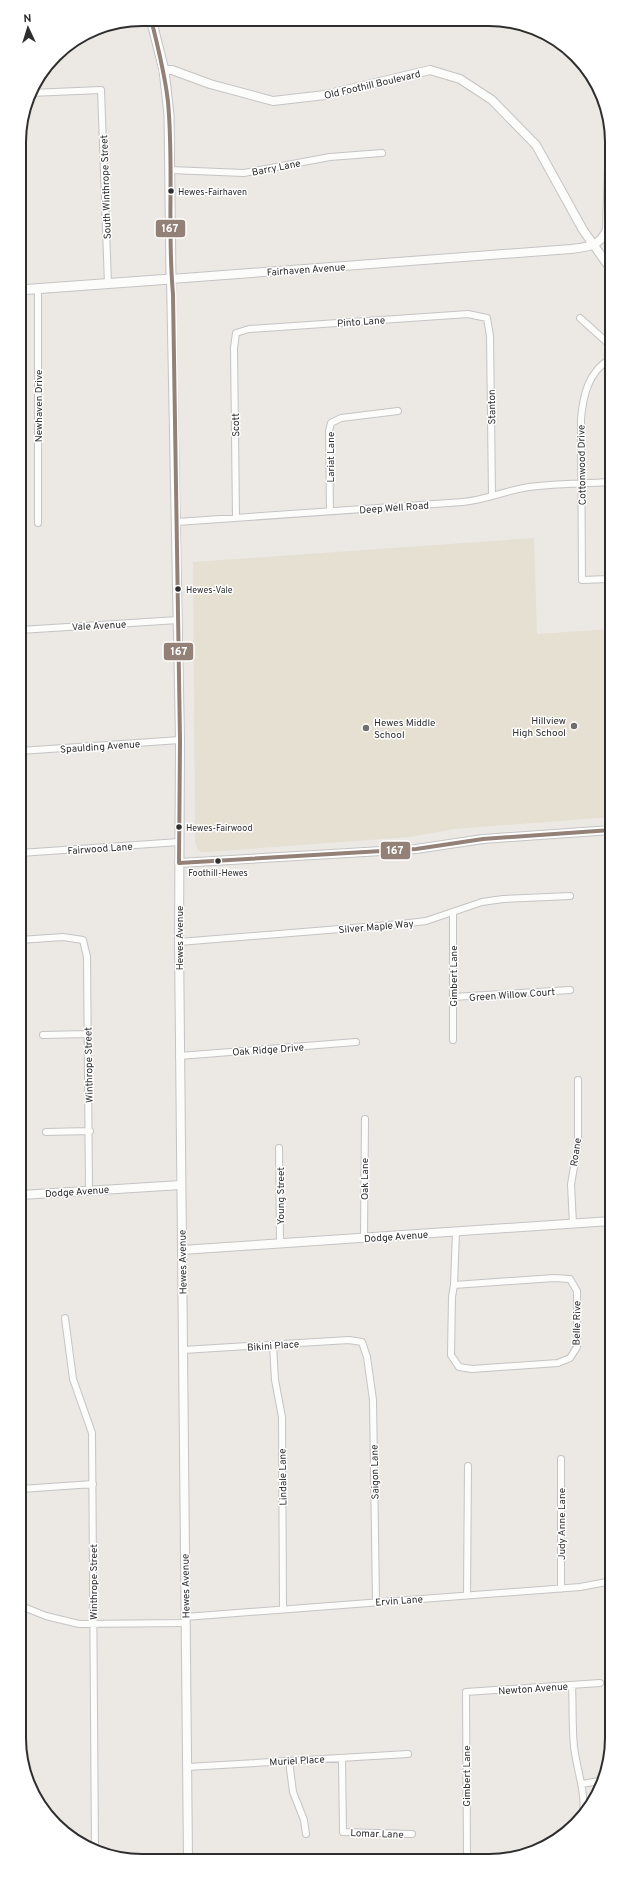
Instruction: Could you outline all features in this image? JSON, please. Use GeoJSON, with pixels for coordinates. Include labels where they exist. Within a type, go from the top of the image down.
{"type":"FeatureCollection","features":[{"type":"Feature","properties":{"kind":"main road","name":"Hewes Avenue"},"geometry":{"type":"LineString","coordinates":[[153,26],[164,70],[169,115],[171,279]]}},
{"type":"Feature","properties":{"kind":"main road","name":"Fairhaven Avenue"},"geometry":{"type":"LineString","coordinates":[[26,290],[171,279]]}},
{"type":"Feature","properties":{"kind":"street","name":"Old Foothill Boulevard"},"geometry":{"type":"LineString","coordinates":[[164,70],[172,70],[210,84],[273,101],[325,95],[430,70],[460,79],[492,100],[536,145],[593,245],[605,261]]}},
{"type":"Feature","properties":{"kind":"street","name":"South Winthrope Street"},"geometry":{"type":"LineString","coordinates":[[37,94],[101,90],[108,284]]}},
{"type":"Feature","properties":{"kind":"street","name":"Barry Lane"},"geometry":{"type":"LineString","coordinates":[[170,170],[230,173],[255,172],[315,159],[382,153]]}},
{"type":"Feature","properties":{"kind":"street"},"geometry":{"type":"LineString","coordinates":[[593,245],[601,241],[605,233]]}},
{"type":"Feature","properties":{"kind":"street","name":"Fairhaven Avenue"},"geometry":{"type":"LineString","coordinates":[[171,279],[571,249],[593,245]]}},
{"type":"Feature","properties":{"kind":"street","name":"Hewes Avenue"},"geometry":{"type":"LineString","coordinates":[[171,279],[177,522],[180,740],[179,942],[188,1854]]}},
{"type":"Feature","properties":{"kind":"street","name":"Newhaven Drive"},"geometry":{"type":"LineString","coordinates":[[38,289],[38,523]]}},
{"type":"Feature","properties":{"kind":"street","name":"Pinto Lane"},"geometry":{"type":"LineString","coordinates":[[236,333],[249,329],[468,314],[487,318]]}},
{"type":"Feature","properties":{"kind":"street","name":"Stanton"},"geometry":{"type":"LineString","coordinates":[[487,318],[490,336],[492,496]]}},
{"type":"Feature","properties":{"kind":"street"},"geometry":{"type":"LineString","coordinates":[[580,318],[605,340]]}},
{"type":"Feature","properties":{"kind":"street","name":"Scott"},"geometry":{"type":"LineString","coordinates":[[236,333],[234,348],[236,518]]}},
{"type":"Feature","properties":{"kind":"street","name":"Cottonwood Drive"},"geometry":{"type":"LineString","coordinates":[[605,363],[598,368],[590,380],[583,398],[581,419],[582,580],[605,578]]}},
{"type":"Feature","properties":{"kind":"street","name":"Lariat Lane"},"geometry":{"type":"LineString","coordinates":[[330,511],[329,430],[331,423],[342,418],[398,411]]}},
{"type":"Feature","properties":{"kind":"street","name":"Deep Well Road"},"geometry":{"type":"LineString","coordinates":[[177,522],[463,502],[531,487],[605,482]]}},
{"type":"Feature","properties":{"kind":"street","name":"Vale Avenue"},"geometry":{"type":"LineString","coordinates":[[26,630],[178,620]]}},
{"type":"Feature","properties":{"kind":"street","name":"Spaulding Avenue"},"geometry":{"type":"LineString","coordinates":[[26,752],[180,740]]}},
{"type":"Feature","properties":{"kind":"street"},"geometry":{"type":"LineString","coordinates":[[179,864],[416,849],[483,839],[605,830]]}},
{"type":"Feature","properties":{"kind":"street","name":"Fairwood Lane"},"geometry":{"type":"LineString","coordinates":[[26,853],[179,842]]}},
{"type":"Feature","properties":{"kind":"street","name":"Silver Maple Way"},"geometry":{"type":"LineString","coordinates":[[179,942],[402,924],[426,920],[482,902],[503,899],[570,896]]}},
{"type":"Feature","properties":{"kind":"street","name":"Gimbert Lane"},"geometry":{"type":"LineString","coordinates":[[452,912],[453,1040]]}},
{"type":"Feature","properties":{"kind":"street","name":"Winthrope Street"},"geometry":{"type":"LineString","coordinates":[[26,940],[63,937],[83,940],[87,957],[90,1131],[89,1190]]}},
{"type":"Feature","properties":{"kind":"street","name":"Green Willow Court"},"geometry":{"type":"LineString","coordinates":[[453,997],[570,990]]}},
{"type":"Feature","properties":{"kind":"street"},"geometry":{"type":"LineString","coordinates":[[43,1035],[88,1034]]}},
{"type":"Feature","properties":{"kind":"street","name":"Oak Ridge Drive"},"geometry":{"type":"LineString","coordinates":[[180,1056],[356,1042]]}},
{"type":"Feature","properties":{"kind":"street","name":"Roane"},"geometry":{"type":"LineString","coordinates":[[573,1224],[571,1184],[578,1145],[578,1080]]}},
{"type":"Feature","properties":{"kind":"street","name":"Oak Lane"},"geometry":{"type":"LineString","coordinates":[[364,1238],[365,1119]]}},
{"type":"Feature","properties":{"kind":"street"},"geometry":{"type":"LineString","coordinates":[[46,1132],[90,1131]]}},
{"type":"Feature","properties":{"kind":"street","name":"Young Street"},"geometry":{"type":"LineString","coordinates":[[280,1148],[280,1244]]}},
{"type":"Feature","properties":{"kind":"street","name":"Dodge Avenue"},"geometry":{"type":"LineString","coordinates":[[26,1195],[181,1185]]}},
{"type":"Feature","properties":{"kind":"street","name":"Dodge Avenue"},"geometry":{"type":"LineString","coordinates":[[182,1250],[605,1221]]}},
{"type":"Feature","properties":{"kind":"street","name":"Belle Rive"},"geometry":{"type":"LineString","coordinates":[[454,1285],[554,1278],[570,1279],[577,1291],[577,1348],[570,1358],[558,1363],[472,1369],[458,1367],[451,1355],[452,1297],[454,1285],[456,1232]]}},
{"type":"Feature","properties":{"kind":"street","name":"Winthrope Street"},"geometry":{"type":"LineString","coordinates":[[65,1318],[73,1379],[92,1433],[95,1844]]}},
{"type":"Feature","properties":{"kind":"street","name":"Bikini Place"},"geometry":{"type":"LineString","coordinates":[[183,1350],[349,1340],[362,1342]]}},
{"type":"Feature","properties":{"kind":"street","name":"Saigon Lane"},"geometry":{"type":"LineString","coordinates":[[362,1342],[367,1357],[373,1400],[376,1602]]}},
{"type":"Feature","properties":{"kind":"street","name":"Lindale Lane"},"geometry":{"type":"LineString","coordinates":[[273,1345],[275,1380],[282,1417],[283,1609]]}},
{"type":"Feature","properties":{"kind":"street","name":"Judy Anne Lane"},"geometry":{"type":"LineString","coordinates":[[561,1459],[561,1589]]}},
{"type":"Feature","properties":{"kind":"street"},"geometry":{"type":"LineString","coordinates":[[467,1596],[468,1466]]}},
{"type":"Feature","properties":{"kind":"street"},"geometry":{"type":"LineString","coordinates":[[26,1489],[93,1484]]}},
{"type":"Feature","properties":{"kind":"street","name":"Ervin Lane"},"geometry":{"type":"LineString","coordinates":[[26,1608],[63,1621],[94,1624],[185,1620],[283,1609],[587,1587],[605,1583]]}},
{"type":"Feature","properties":{"kind":"street","name":"Newton Avenue"},"geometry":{"type":"LineString","coordinates":[[466,1692],[600,1683]]}},
{"type":"Feature","properties":{"kind":"street"},"geometry":{"type":"LineString","coordinates":[[572,1685],[574,1746],[582,1784],[584,1805]]}},
{"type":"Feature","properties":{"kind":"street","name":"Gimbert Lane"},"geometry":{"type":"LineString","coordinates":[[466,1692],[467,1854]]}},
{"type":"Feature","properties":{"kind":"street","name":"Muriel Place"},"geometry":{"type":"LineString","coordinates":[[187,1767],[408,1754]]}},
{"type":"Feature","properties":{"kind":"street","name":"Lomar Lane"},"geometry":{"type":"LineString","coordinates":[[342,1758],[343,1832],[412,1834]]}},
{"type":"Feature","properties":{"kind":"street"},"geometry":{"type":"LineString","coordinates":[[289,1761],[293,1792],[304,1820],[306,1834]]}},
{"type":"Feature","properties":{"kind":"street"},"geometry":{"type":"LineString","coordinates":[[582,1784],[597,1781]]}},
{"type":"Feature","properties":{"kind":"shaded area","name":"Hewes Middle School"},"geometry":{"type":"Polygon","coordinates":[[[534,538],[537,634],[605,629],[605,817],[455,829],[410,837],[201,852],[197,848],[195,842],[193,562],[534,538]]]}},
{"type":"Feature","properties":{"kind":"transit line","name":"167"},"geometry":{"type":"LineString","coordinates":[[153,26],[165,81],[170,126],[171,270],[173,294],[180,740],[179,863]]}},
{"type":"Feature","properties":{"kind":"transit line","name":"167"},"geometry":{"type":"LineString","coordinates":[[179,863],[416,849],[483,839],[605,830]]}},
{"type":"Feature","properties":{"kind":"place","name":"Hewes-Fairhaven"},"geometry":{"type":"Point","coordinates":[171,191]}},
{"type":"Feature","properties":{"kind":"place","name":"Hewes-Vale"},"geometry":{"type":"Point","coordinates":[178,589]}},
{"type":"Feature","properties":{"kind":"place","name":"Hillview High School"},"geometry":{"type":"Point","coordinates":[574,726]}},
{"type":"Feature","properties":{"kind":"place","name":"Hewes Middle School"},"geometry":{"type":"Point","coordinates":[366,728]}},
{"type":"Feature","properties":{"kind":"place","name":"Hewes-Fairwood"},"geometry":{"type":"Point","coordinates":[179,827]}},
{"type":"Feature","properties":{"kind":"place","name":"Foothill-Hewes"},"geometry":{"type":"Point","coordinates":[218,861]}}]}
